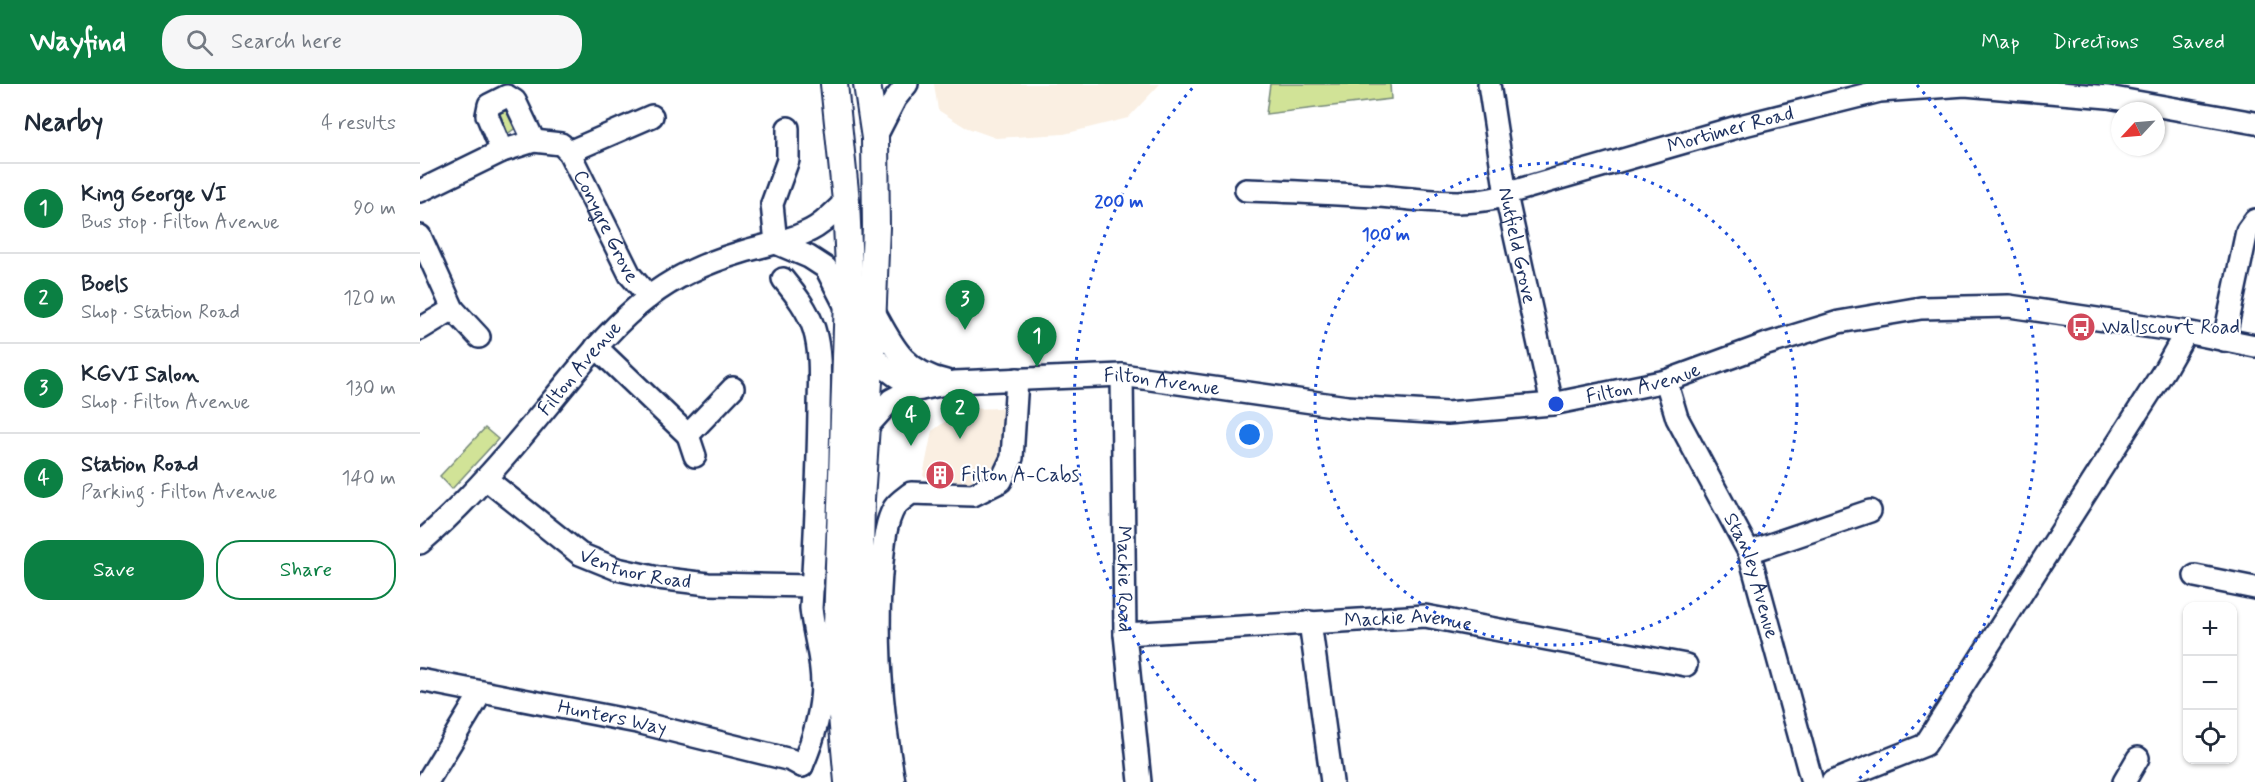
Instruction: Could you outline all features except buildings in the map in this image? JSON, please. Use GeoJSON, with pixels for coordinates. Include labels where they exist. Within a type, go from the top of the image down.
{"type":"FeatureCollection","features":[{"type":"Feature","properties":{"kind":"main road"},"geometry":{"type":"LineString","coordinates":[[834,84],[846,201],[849,268],[837,572],[839,683],[849,782]]}},
{"type":"Feature","properties":{"kind":"main road"},"geometry":{"type":"LineString","coordinates":[[867,84],[875,138],[876,227],[871,352],[861,499],[860,623],[864,711],[872,782]]}},
{"type":"Feature","properties":{"kind":"street"},"geometry":{"type":"LineString","coordinates":[[875,138],[895,99],[907,84]]}},
{"type":"Feature","properties":{"kind":"street","name":"Nutfield Grove"},"geometry":{"type":"LineString","coordinates":[[1489,84],[1506,195],[1552,404]]}},
{"type":"Feature","properties":{"kind":"street","name":"Mortimer Road"},"geometry":{"type":"LineString","coordinates":[[1246,190],[1455,201],[1497,199],[1515,191],[1744,125],[1880,91],[1965,85],[2108,97],[2255,123]]}},
{"type":"Feature","properties":{"kind":"street"},"geometry":{"type":"LineString","coordinates":[[502,151],[487,115],[489,105],[507,96],[515,102],[534,141]]}},
{"type":"Feature","properties":{"kind":"street","name":"Conygre Grove"},"geometry":{"type":"LineString","coordinates":[[569,152],[644,126]]}},
{"type":"Feature","properties":{"kind":"street"},"geometry":{"type":"LineString","coordinates":[[788,128],[788,160],[772,204],[776,243],[809,257],[826,268],[871,352],[893,375],[921,389]]}},
{"type":"Feature","properties":{"kind":"street","name":"Conygre Grove"},"geometry":{"type":"LineString","coordinates":[[420,190],[502,151],[534,141],[561,144],[569,152],[630,275],[649,297]]}},
{"type":"Feature","properties":{"kind":"street","name":"Filton Avenue"},"geometry":{"type":"LineString","coordinates":[[420,543],[462,505],[596,347],[649,297],[693,269],[707,263],[776,243],[813,229],[846,201]]}},
{"type":"Feature","properties":{"kind":"street"},"geometry":{"type":"LineString","coordinates":[[2224,340],[2247,231],[2255,220]]}},
{"type":"Feature","properties":{"kind":"street"},"geometry":{"type":"LineString","coordinates":[[420,236],[453,309],[479,337]]}},
{"type":"Feature","properties":{"kind":"street","name":"Filton Avenue"},"geometry":{"type":"LineString","coordinates":[[849,268],[888,339],[906,363],[926,375],[951,382]]}},
{"type":"Feature","properties":{"kind":"street"},"geometry":{"type":"LineString","coordinates":[[783,279],[809,316],[819,354],[819,437],[812,621],[820,658],[822,684],[806,774]]}},
{"type":"Feature","properties":{"kind":"street","name":"Filton Avenue"},"geometry":{"type":"LineString","coordinates":[[866,428],[891,400],[906,392],[951,382],[1122,375],[1347,407],[1446,413],[1552,404],[1666,381],[1767,344],[1839,322],[1921,308],[2009,306],[2186,332],[2255,346]]}},
{"type":"Feature","properties":{"kind":"street"},"geometry":{"type":"LineString","coordinates":[[420,329],[453,309]]}},
{"type":"Feature","properties":{"kind":"street"},"geometry":{"type":"LineString","coordinates":[[1832,782],[1925,745],[2159,379],[2186,332]]}},
{"type":"Feature","properties":{"kind":"street"},"geometry":{"type":"LineString","coordinates":[[596,347],[688,435],[695,456]]}},
{"type":"Feature","properties":{"kind":"street","name":"Mackie Road"},"geometry":{"type":"LineString","coordinates":[[1122,375],[1125,634],[1140,782]]}},
{"type":"Feature","properties":{"kind":"street"},"geometry":{"type":"LineString","coordinates":[[894,782],[882,693],[879,639],[880,586],[885,534],[895,507],[911,493],[974,495],[1001,481],[1012,458],[1017,379]]}},
{"type":"Feature","properties":{"kind":"street","name":"Stanley Avenue"},"geometry":{"type":"LineString","coordinates":[[1666,381],[1677,418],[1749,552],[1812,782]]}},
{"type":"Feature","properties":{"kind":"street"},"geometry":{"type":"LineString","coordinates":[[688,435],[733,388]]}},
{"type":"Feature","properties":{"kind":"street","name":"Ventnor Road"},"geometry":{"type":"LineString","coordinates":[[486,479],[580,554],[617,569],[658,578],[708,584],[813,586]]}},
{"type":"Feature","properties":{"kind":"street"},"geometry":{"type":"LineString","coordinates":[[1749,552],[1870,511]]}},
{"type":"Feature","properties":{"kind":"street"},"geometry":{"type":"LineString","coordinates":[[2195,576],[2255,588]]}},
{"type":"Feature","properties":{"kind":"street","name":"Mackie Avenue"},"geometry":{"type":"LineString","coordinates":[[1125,634],[1425,616],[1686,665]]}},
{"type":"Feature","properties":{"kind":"street"},"geometry":{"type":"LineString","coordinates":[[1310,622],[1332,782]]}},
{"type":"Feature","properties":{"kind":"street","name":"Hunters Way"},"geometry":{"type":"LineString","coordinates":[[420,680],[637,722],[791,760],[806,774]]}},
{"type":"Feature","properties":{"kind":"street"},"geometry":{"type":"LineString","coordinates":[[427,782],[481,693]]}},
{"type":"Feature","properties":{"kind":"shaded area"},"geometry":{"type":"Polygon","coordinates":[[[934,84],[1160,84],[1128,118],[1064,134],[996,138],[965,127],[938,110],[934,84]]]}},
{"type":"Feature","properties":{"kind":"shaded area"},"geometry":{"type":"Polygon","coordinates":[[[1006,408],[1007,438],[1000,461],[991,472],[974,483],[963,484],[923,476],[932,431],[963,409],[1006,408]]]}},
{"type":"Feature","properties":{"kind":"green space"},"geometry":{"type":"Polygon","coordinates":[[[1270,84],[1390,84],[1391,99],[1266,114],[1270,84]]]}},
{"type":"Feature","properties":{"kind":"green space"},"geometry":{"type":"Polygon","coordinates":[[[505,111],[510,112],[517,127],[507,134],[504,132],[498,114],[505,111]]]}},
{"type":"Feature","properties":{"kind":"green space"},"geometry":{"type":"Polygon","coordinates":[[[485,428],[498,439],[452,489],[440,476],[485,428]]]}},
{"type":"Feature","properties":{"kind":"place","name":"Wallscourt Road"},"geometry":{"type":"Point","coordinates":[2081,327]}},
{"type":"Feature","properties":{"kind":"place","name":"KGVI Salon"},"geometry":{"type":"Point","coordinates":[965,330]}},
{"type":"Feature","properties":{"kind":"place","name":"King George VI"},"geometry":{"type":"Point","coordinates":[1037,367]}},
{"type":"Feature","properties":{"kind":"place","name":"Boels"},"geometry":{"type":"Point","coordinates":[960,439]}},
{"type":"Feature","properties":{"kind":"place","name":"Station Road"},"geometry":{"type":"Point","coordinates":[911,446]}},
{"type":"Feature","properties":{"kind":"place","name":"Filton A-Cabs"},"geometry":{"type":"Point","coordinates":[940,475]}}]}
